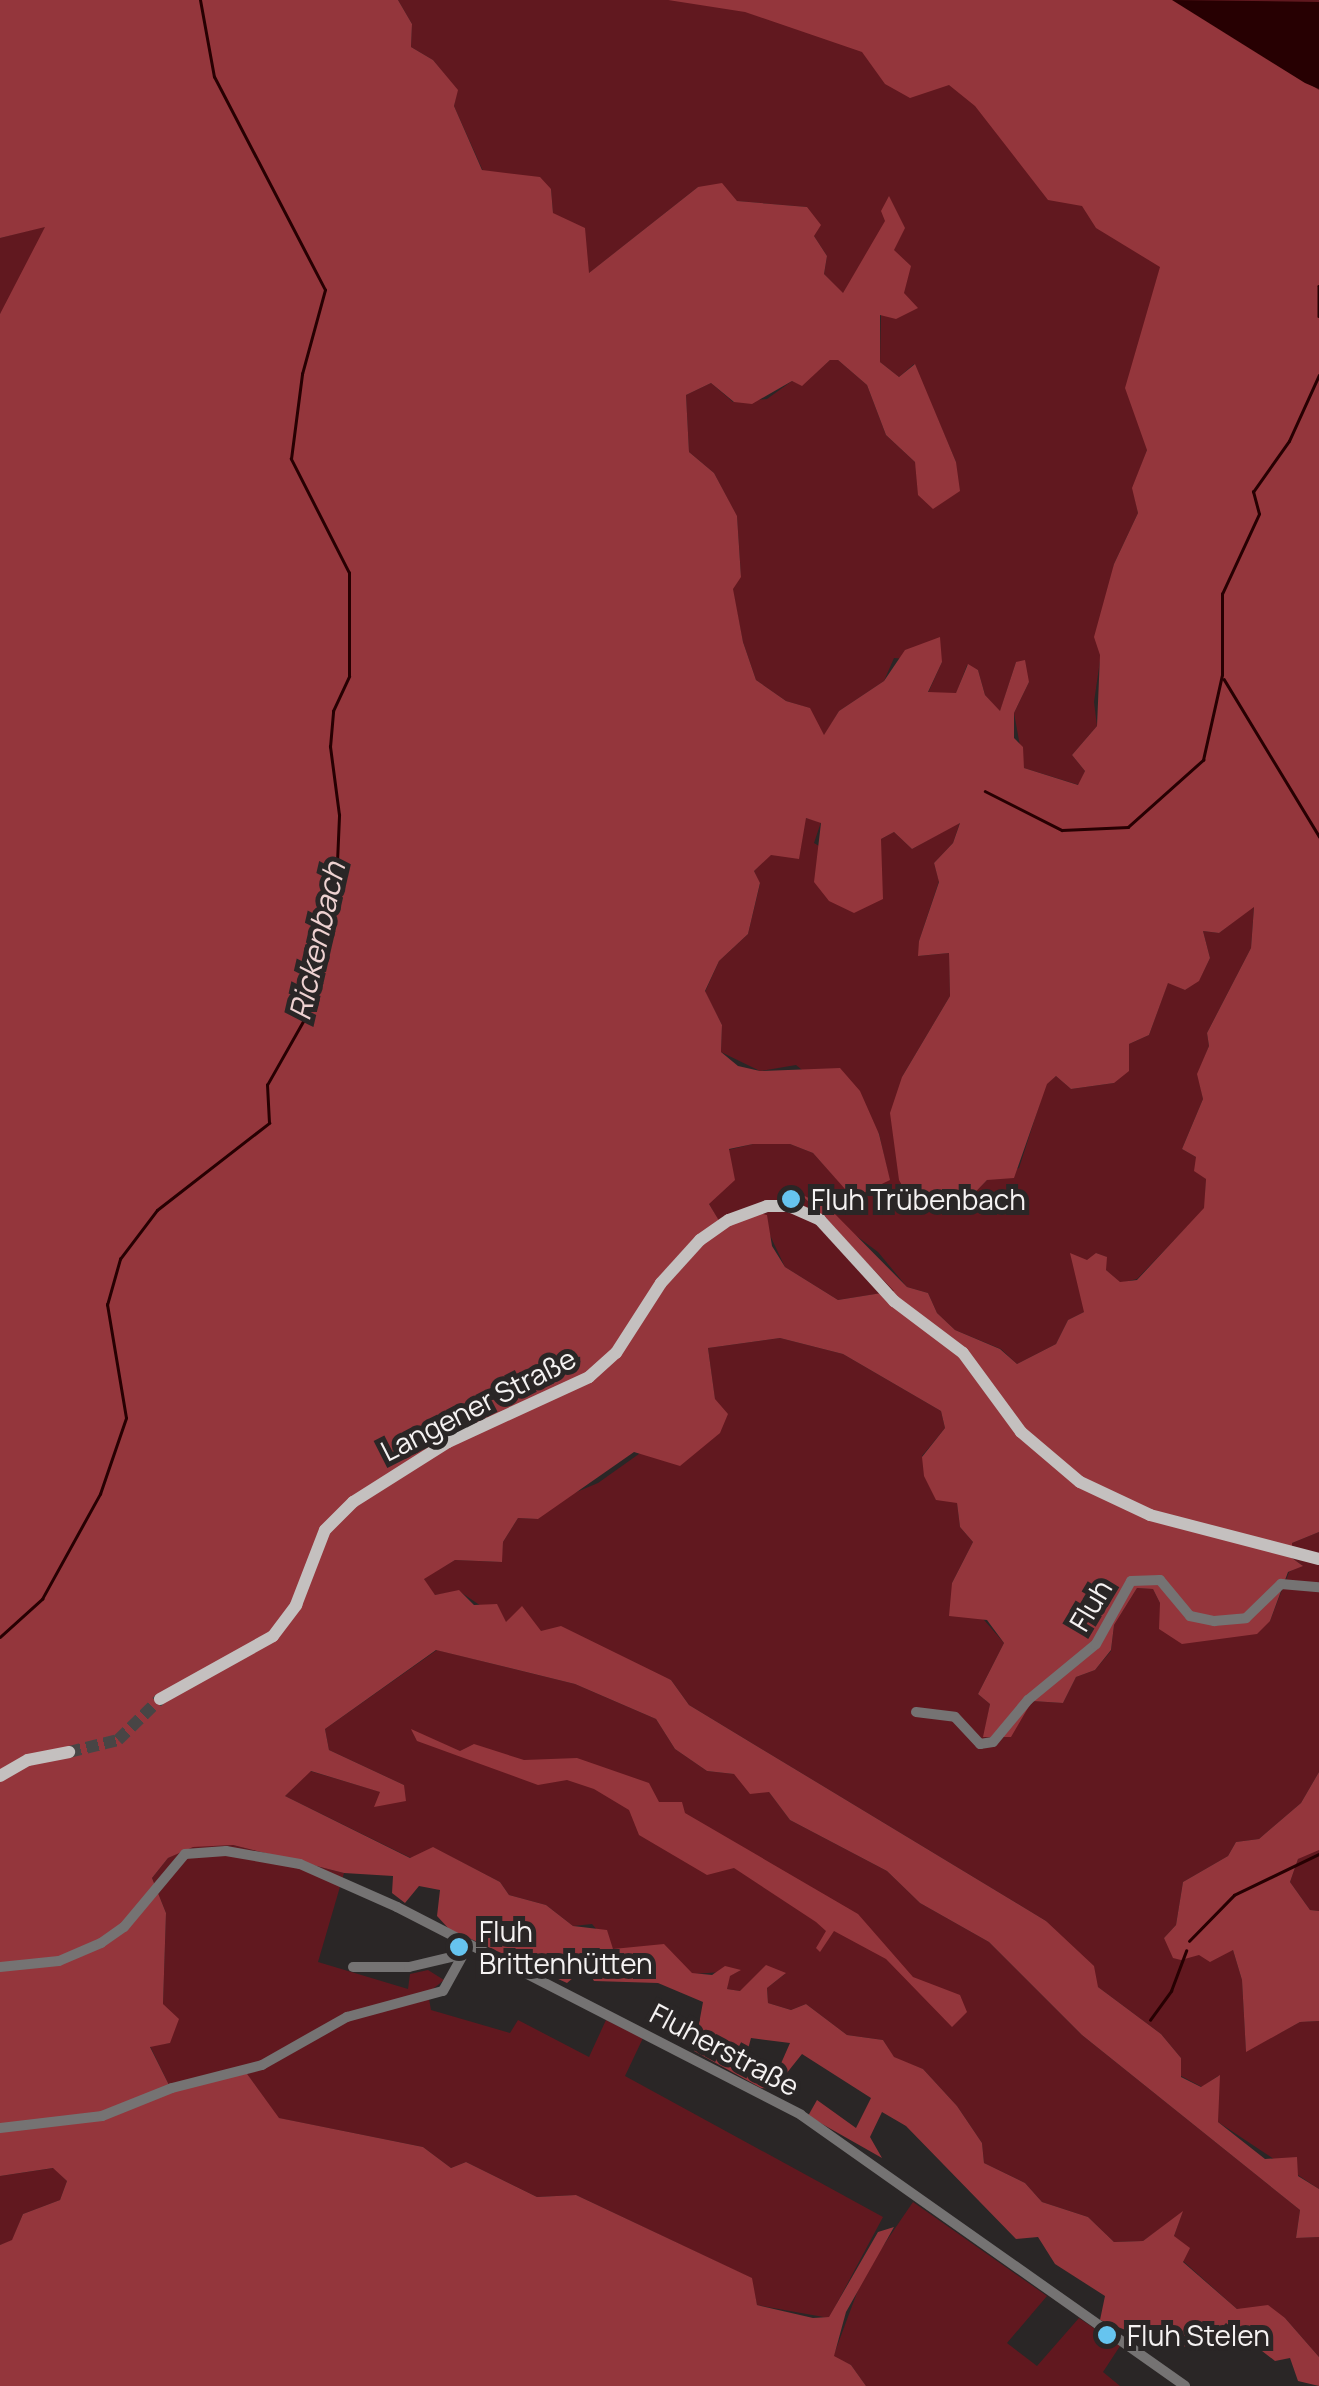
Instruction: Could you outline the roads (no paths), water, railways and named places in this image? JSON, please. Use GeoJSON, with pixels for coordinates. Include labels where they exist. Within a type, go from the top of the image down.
{"type":"FeatureCollection","features":[{"type":"Feature","properties":{"kind":"main road","name":"Langener Straße"},"geometry":{"type":"LineString","coordinates":[[160,1699],[274,1636],[296,1605],[325,1530],[352,1502],[448,1442],[603,1366],[700,1240],[729,1220],[767,1206],[789,1206],[820,1220],[894,1301],[963,1353],[1021,1432],[1080,1482],[1150,1515],[1319,1559]]}},
{"type":"Feature","properties":{"kind":"main road"},"geometry":{"type":"LineString","coordinates":[[0,1776],[28,1760],[69,1752]]}},
{"type":"Feature","properties":{"kind":"street","name":"Fluh"},"geometry":{"type":"LineString","coordinates":[[916,1712],[955,1717],[980,1744],[993,1742],[1028,1700],[1096,1644],[1131,1581],[1160,1580],[1190,1616],[1214,1622],[1256,1612],[1281,1584],[1319,1587]]}},
{"type":"Feature","properties":{"kind":"street","name":"Fluherstraße"},"geometry":{"type":"LineString","coordinates":[[0,1967],[59,1961],[101,1944],[136,1914],[174,1861],[208,1849],[300,1864],[469,1944],[802,2115],[1185,2386]]}},
{"type":"Feature","properties":{"kind":"street"},"geometry":{"type":"LineString","coordinates":[[0,2128],[102,2116],[172,2088],[262,2065],[347,2017],[442,1991],[469,1944]]}},
{"type":"Feature","properties":{"kind":"street"},"geometry":{"type":"LineString","coordinates":[[353,1966],[410,1967],[462,1957]]}},
{"type":"Feature","properties":{"kind":"waterway","name":"Rickenbach"},"geometry":{"type":"LineString","coordinates":[[0,1637],[42,1599],[100,1494],[126,1418],[107,1305],[120,1259],[157,1210],[269,1123],[267,1085],[306,1016],[309,964],[336,885],[339,815],[330,747],[333,711],[349,676],[349,573],[291,459],[302,374],[325,290],[214,77],[200,0]]}},
{"type":"Feature","properties":{"kind":"waterway"},"geometry":{"type":"LineString","coordinates":[[1319,286],[1319,316]]}},
{"type":"Feature","properties":{"kind":"waterway"},"geometry":{"type":"LineString","coordinates":[[985,791],[1062,830],[1128,827],[1203,760],[1222,675],[1222,594],[1259,514],[1253,492],[1289,441],[1319,375]]}},
{"type":"Feature","properties":{"kind":"waterway"},"geometry":{"type":"LineString","coordinates":[[1224,679],[1319,836]]}},
{"type":"Feature","properties":{"kind":"waterway"},"geometry":{"type":"LineString","coordinates":[[1189,1941],[1234,1895],[1319,1854]]}},
{"type":"Feature","properties":{"kind":"waterway"},"geometry":{"type":"LineString","coordinates":[[1150,2020],[1171,1991],[1186,1951]]}},
{"type":"Feature","properties":{"kind":"tunnel"},"geometry":{"type":"LineString","coordinates":[[69,1752],[118,1740],[160,1699]]}},
{"type":"Feature","properties":{"kind":"place","name":"Fluh Trübenbach"},"geometry":{"type":"Point","coordinates":[791,1199]}},
{"type":"Feature","properties":{"kind":"place","name":"Fluh Brittenhütten"},"geometry":{"type":"Point","coordinates":[459,1947]}},
{"type":"Feature","properties":{"kind":"place","name":"Fluh Stelen"},"geometry":{"type":"Point","coordinates":[1107,2335]}}]}
